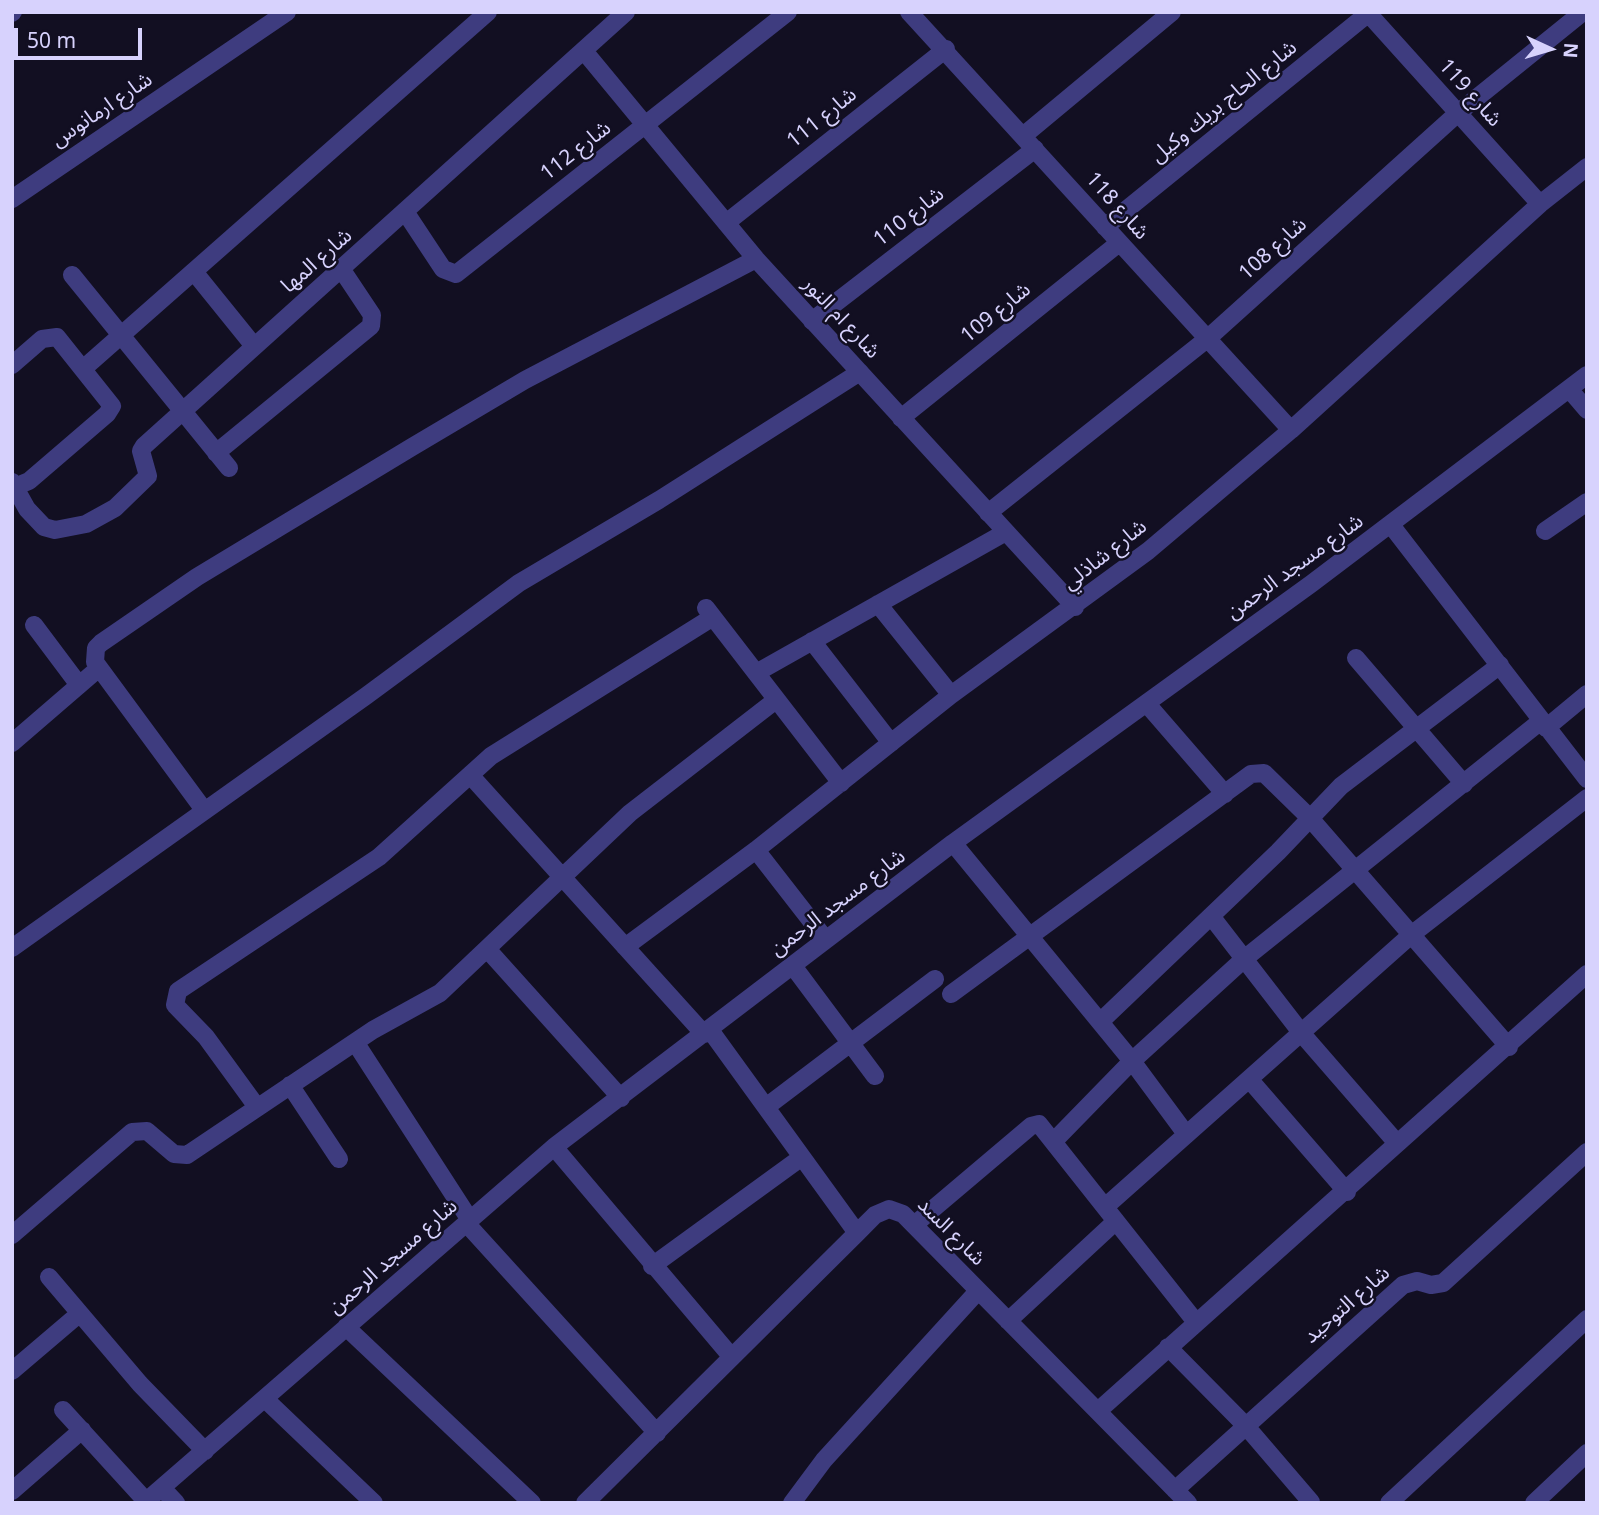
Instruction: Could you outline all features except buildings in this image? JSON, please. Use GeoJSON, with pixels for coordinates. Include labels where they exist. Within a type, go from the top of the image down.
{"type":"FeatureCollection","features":[{"type":"Feature","properties":{"kind":"street","name":"شارع ارمانوس"},"geometry":{"type":"LineString","coordinates":[[14,194],[287,12]]}},
{"type":"Feature","properties":{"kind":"street"},"geometry":{"type":"LineString","coordinates":[[84,368],[195,273],[488,12]]}},
{"type":"Feature","properties":{"kind":"street","name":"شارع المها"},"geometry":{"type":"LineString","coordinates":[[13,486],[27,509],[44,527],[64,530],[102,516],[144,483],[148,468],[141,451],[182,411],[406,213],[626,12]]}},
{"type":"Feature","properties":{"kind":"street","name":"شارع 112"},"geometry":{"type":"LineString","coordinates":[[406,213],[443,269],[456,274],[788,12]]}},
{"type":"Feature","properties":{"kind":"street","name":"شارع 118"},"geometry":{"type":"LineString","coordinates":[[909,12],[946,49],[1291,430]]}},
{"type":"Feature","properties":{"kind":"street","name":"شارع 110"},"geometry":{"type":"LineString","coordinates":[[812,321],[1029,143],[1172,12]]}},
{"type":"Feature","properties":{"kind":"street","name":"شارع 108"},"geometry":{"type":"LineString","coordinates":[[988,513],[1207,339],[1458,113],[1583,12]]}},
{"type":"Feature","properties":{"kind":"street","name":"شارع 119"},"geometry":{"type":"LineString","coordinates":[[1369,13],[1540,204]]}},
{"type":"Feature","properties":{"kind":"street","name":"شارع الحاج بريك وكيل"},"geometry":{"type":"LineString","coordinates":[[1105,227],[1369,13]]}},
{"type":"Feature","properties":{"kind":"street","name":"شارع 111"},"geometry":{"type":"LineString","coordinates":[[726,223],[946,49]]}},
{"type":"Feature","properties":{"kind":"street","name":"شارع ام النور"},"geometry":{"type":"LineString","coordinates":[[583,51],[756,259],[1075,607]]}},
{"type":"Feature","properties":{"kind":"street","name":"شارع شاذلي"},"geometry":{"type":"LineString","coordinates":[[625,947],[756,850],[951,695],[1075,607],[1148,551],[1291,430],[1540,204],[1587,167]]}},
{"type":"Feature","properties":{"kind":"street","name":"شارع 109"},"geometry":{"type":"LineString","coordinates":[[901,418],[1119,243]]}},
{"type":"Feature","properties":{"kind":"street"},"geometry":{"type":"LineString","coordinates":[[204,810],[99,668],[94,655],[101,643],[290,519],[525,380],[756,259]]}},
{"type":"Feature","properties":{"kind":"street"},"geometry":{"type":"LineString","coordinates":[[216,453],[371,326],[372,315],[342,270]]}},
{"type":"Feature","properties":{"kind":"street"},"geometry":{"type":"LineString","coordinates":[[195,273],[254,346]]}},
{"type":"Feature","properties":{"kind":"street"},"geometry":{"type":"LineString","coordinates":[[72,275],[229,468]]}},
{"type":"Feature","properties":{"kind":"street"},"geometry":{"type":"LineString","coordinates":[[12,365],[49,336],[62,341],[112,401],[111,410],[29,481],[13,486]]}},
{"type":"Feature","properties":{"kind":"street"},"geometry":{"type":"LineString","coordinates":[[12,948],[528,577],[659,500],[860,372]]}},
{"type":"Feature","properties":{"kind":"street","name":"شارع مسجد الرحمن"},"geometry":{"type":"LineString","coordinates":[[145,1502],[554,1147],[953,843],[1391,525],[1587,375]]}},
{"type":"Feature","properties":{"kind":"street"},"geometry":{"type":"LineString","coordinates":[[1569,389],[1587,410]]}},
{"type":"Feature","properties":{"kind":"street"},"geometry":{"type":"LineString","coordinates":[[1545,531],[1587,502]]}},
{"type":"Feature","properties":{"kind":"street"},"geometry":{"type":"LineString","coordinates":[[1391,525],[1587,779]]}},
{"type":"Feature","properties":{"kind":"street"},"geometry":{"type":"LineString","coordinates":[[756,673],[1006,532]]}},
{"type":"Feature","properties":{"kind":"street"},"geometry":{"type":"LineString","coordinates":[[878,604],[951,695]]}},
{"type":"Feature","properties":{"kind":"street"},"geometry":{"type":"LineString","coordinates":[[257,1107],[206,1037],[182,1014],[176,1005],[175,995],[379,857],[491,756],[710,613],[841,783]]}},
{"type":"Feature","properties":{"kind":"street"},"geometry":{"type":"LineString","coordinates":[[34,625],[79,685]]}},
{"type":"Feature","properties":{"kind":"street"},"geometry":{"type":"LineString","coordinates":[[812,641],[891,743]]}},
{"type":"Feature","properties":{"kind":"street"},"geometry":{"type":"LineString","coordinates":[[1356,658],[1464,784]]}},
{"type":"Feature","properties":{"kind":"street"},"geometry":{"type":"LineString","coordinates":[[1100,1022],[1290,840],[1309,817],[1349,779],[1418,731],[1500,665]]}},
{"type":"Feature","properties":{"kind":"street"},"geometry":{"type":"LineString","coordinates":[[12,743],[99,668]]}},
{"type":"Feature","properties":{"kind":"street"},"geometry":{"type":"LineString","coordinates":[[1054,1141],[1132,1061],[1244,959],[1464,784],[1587,694]]}},
{"type":"Feature","properties":{"kind":"street"},"geometry":{"type":"LineString","coordinates":[[12,1235],[132,1132],[147,1131],[174,1154],[187,1155],[355,1042],[440,993],[630,813],[776,700]]}},
{"type":"Feature","properties":{"kind":"street"},"geometry":{"type":"LineString","coordinates":[[1147,704],[1225,794]]}},
{"type":"Feature","properties":{"kind":"street"},"geometry":{"type":"LineString","coordinates":[[951,994],[1251,774],[1264,773],[1309,817],[1509,1047]]}},
{"type":"Feature","properties":{"kind":"street"},"geometry":{"type":"LineString","coordinates":[[471,776],[625,947],[707,1032],[766,1107],[857,1233]]}},
{"type":"Feature","properties":{"kind":"street"},"geometry":{"type":"LineString","coordinates":[[1008,1321],[1186,1134],[1303,1035],[1411,935],[1587,798]]}},
{"type":"Feature","properties":{"kind":"street"},"geometry":{"type":"LineString","coordinates":[[953,843],[1132,1061],[1186,1134]]}},
{"type":"Feature","properties":{"kind":"street"},"geometry":{"type":"LineString","coordinates":[[756,850],[826,940]]}},
{"type":"Feature","properties":{"kind":"street"},"geometry":{"type":"LineString","coordinates":[[1211,916],[1303,1035],[1396,1142]]}},
{"type":"Feature","properties":{"kind":"street"},"geometry":{"type":"LineString","coordinates":[[488,950],[621,1098]]}},
{"type":"Feature","properties":{"kind":"street"},"geometry":{"type":"LineString","coordinates":[[793,966],[875,1076]]}},
{"type":"Feature","properties":{"kind":"street"},"geometry":{"type":"LineString","coordinates":[[1098,1411],[1195,1321],[1347,1192],[1396,1142],[1509,1047],[1587,974]]}},
{"type":"Feature","properties":{"kind":"street"},"geometry":{"type":"LineString","coordinates":[[766,1107],[935,979]]}},
{"type":"Feature","properties":{"kind":"street"},"geometry":{"type":"LineString","coordinates":[[355,1042],[468,1221],[657,1433]]}},
{"type":"Feature","properties":{"kind":"street"},"geometry":{"type":"LineString","coordinates":[[1249,1079],[1347,1192]]}},
{"type":"Feature","properties":{"kind":"street"},"geometry":{"type":"LineString","coordinates":[[290,1085],[339,1159]]}},
{"type":"Feature","properties":{"kind":"street"},"geometry":{"type":"LineString","coordinates":[[914,1225],[1031,1125],[1042,1126],[1195,1321]]}},
{"type":"Feature","properties":{"kind":"street"},"geometry":{"type":"LineString","coordinates":[[554,1147],[730,1355]]}},
{"type":"Feature","properties":{"kind":"street","name":"شارع التوحيد"},"geometry":{"type":"LineString","coordinates":[[1182,1496],[1245,1425],[1403,1285],[1417,1281],[1431,1286],[1443,1283],[1587,1152]]}},
{"type":"Feature","properties":{"kind":"street"},"geometry":{"type":"LineString","coordinates":[[652,1266],[802,1157]]}},
{"type":"Feature","properties":{"kind":"street","name":"شارع السد"},"geometry":{"type":"LineString","coordinates":[[585,1503],[657,1433],[730,1355],[881,1210],[889,1209],[903,1214],[1182,1496]]}},
{"type":"Feature","properties":{"kind":"street"},"geometry":{"type":"LineString","coordinates":[[49,1277],[79,1314],[205,1451]]}},
{"type":"Feature","properties":{"kind":"street"},"geometry":{"type":"LineString","coordinates":[[792,1503],[824,1460],[978,1291]]}},
{"type":"Feature","properties":{"kind":"street"},"geometry":{"type":"LineString","coordinates":[[12,1371],[79,1314]]}},
{"type":"Feature","properties":{"kind":"street"},"geometry":{"type":"LineString","coordinates":[[1389,1503],[1587,1319]]}},
{"type":"Feature","properties":{"kind":"street"},"geometry":{"type":"LineString","coordinates":[[346,1327],[532,1503]]}},
{"type":"Feature","properties":{"kind":"street"},"geometry":{"type":"LineString","coordinates":[[1168,1346],[1245,1425],[1311,1502]]}},
{"type":"Feature","properties":{"kind":"street"},"geometry":{"type":"LineString","coordinates":[[265,1399],[374,1503]]}},
{"type":"Feature","properties":{"kind":"street"},"geometry":{"type":"LineString","coordinates":[[63,1410],[145,1502]]}},
{"type":"Feature","properties":{"kind":"street"},"geometry":{"type":"LineString","coordinates":[[12,1491],[82,1430]]}},
{"type":"Feature","properties":{"kind":"street"},"geometry":{"type":"LineString","coordinates":[[1534,1503],[1587,1454]]}},
{"type":"Feature","properties":{"kind":"street"},"geometry":{"type":"LineString","coordinates":[[162,1488],[176,1503]]}}]}
